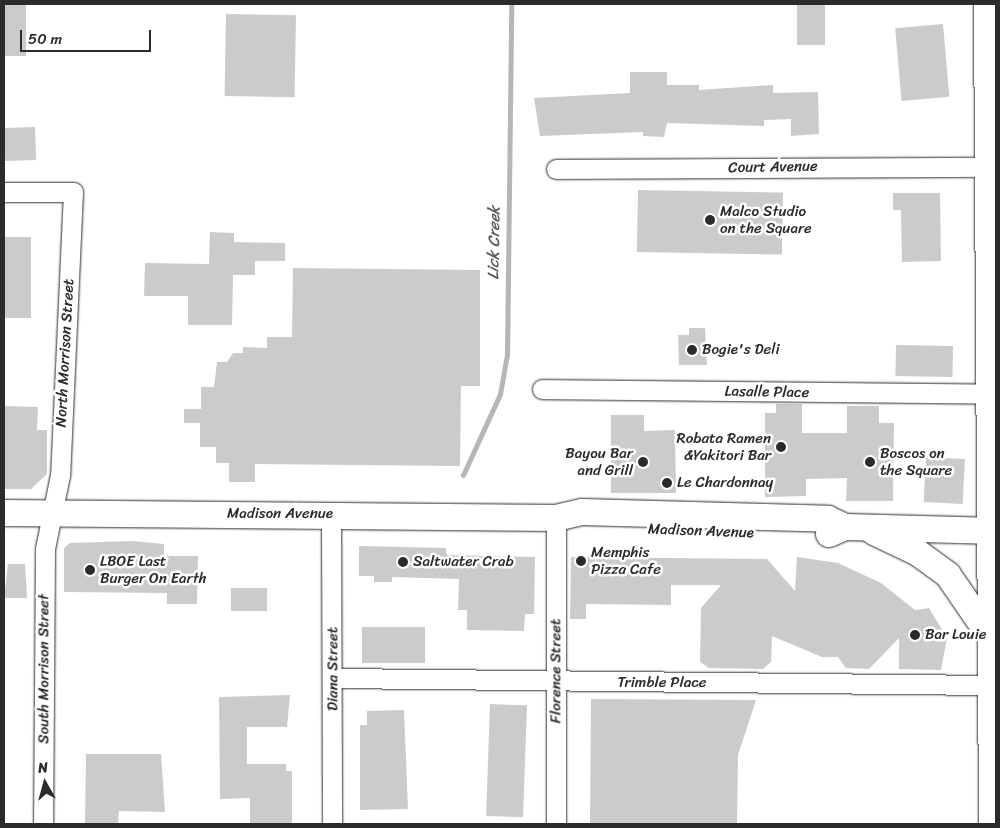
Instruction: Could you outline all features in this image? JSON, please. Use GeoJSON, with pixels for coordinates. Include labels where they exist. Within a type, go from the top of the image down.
{"type":"FeatureCollection","features":[{"type":"Feature","properties":{"kind":"street"},"geometry":{"type":"LineString","coordinates":[[987,4],[989,167],[993,202],[992,394],[994,532],[990,636],[992,824]]}},
{"type":"Feature","properties":{"kind":"street","name":"Court Avenue"},"geometry":{"type":"LineString","coordinates":[[556,168],[989,167]]}},
{"type":"Feature","properties":{"kind":"street","name":"North Morrison Street"},"geometry":{"type":"LineString","coordinates":[[4,192],[73,192],[60,475],[52,514]]}},
{"type":"Feature","properties":{"kind":"street","name":"Lasalle Place"},"geometry":{"type":"LineString","coordinates":[[542,389],[992,394]]}},
{"type":"Feature","properties":{"kind":"street","name":"Madison Avenue"},"geometry":{"type":"LineString","coordinates":[[4,513],[332,514],[556,518],[582,527],[826,536],[854,527],[994,532]]}},
{"type":"Feature","properties":{"kind":"street","name":"South Morrison Street"},"geometry":{"type":"LineString","coordinates":[[43,824],[45,549],[52,514]]}},
{"type":"Feature","properties":{"kind":"street","name":"Diana Street"},"geometry":{"type":"LineString","coordinates":[[332,514],[334,678],[332,824]]}},
{"type":"Feature","properties":{"kind":"street","name":"Florence Street"},"geometry":{"type":"LineString","coordinates":[[556,518],[556,824]]}},
{"type":"Feature","properties":{"kind":"street"},"geometry":{"type":"LineString","coordinates":[[854,527],[918,553],[948,575],[990,636]]}},
{"type":"Feature","properties":{"kind":"street","name":"Trimble Place"},"geometry":{"type":"LineString","coordinates":[[334,678],[556,682],[990,685]]}},
{"type":"Feature","properties":{"kind":"building"},"geometry":{"type":"Polygon","coordinates":[[[4,4],[26,4],[26,56],[4,56],[4,4]]]}},
{"type":"Feature","properties":{"kind":"building"},"geometry":{"type":"Polygon","coordinates":[[[797,4],[825,4],[825,45],[797,45],[797,4]]]}},
{"type":"Feature","properties":{"kind":"building"},"geometry":{"type":"Polygon","coordinates":[[[226,14],[296,15],[295,97],[225,96],[226,14]]]}},
{"type":"Feature","properties":{"kind":"building"},"geometry":{"type":"Polygon","coordinates":[[[943,24],[949,97],[902,101],[895,28],[943,24]]]}},
{"type":"Feature","properties":{"kind":"building"},"geometry":{"type":"Polygon","coordinates":[[[630,72],[667,72],[667,85],[699,85],[699,90],[773,85],[773,93],[818,92],[819,134],[791,136],[791,119],[764,120],[764,126],[667,123],[664,137],[643,136],[643,132],[540,136],[534,98],[630,93],[630,72]]]}},
{"type":"Feature","properties":{"kind":"building"},"geometry":{"type":"Polygon","coordinates":[[[35,127],[36,160],[5,161],[4,128],[35,127]]]}},
{"type":"Feature","properties":{"kind":"building","name":"Malco Studio on the Square"},"geometry":{"type":"Polygon","coordinates":[[[638,190],[783,193],[782,255],[637,252],[638,190]]]}},
{"type":"Feature","properties":{"kind":"building"},"geometry":{"type":"Polygon","coordinates":[[[893,193],[940,193],[941,261],[902,262],[901,210],[893,210],[893,193]]]}},
{"type":"Feature","properties":{"kind":"building"},"geometry":{"type":"Polygon","coordinates":[[[210,232],[234,233],[234,242],[285,243],[285,261],[255,261],[255,275],[233,275],[232,325],[188,325],[188,296],[144,296],[145,263],[209,264],[210,232]]]}},
{"type":"Feature","properties":{"kind":"building"},"geometry":{"type":"Polygon","coordinates":[[[4,237],[31,237],[31,318],[4,318],[4,237]]]}},
{"type":"Feature","properties":{"kind":"building"},"geometry":{"type":"Polygon","coordinates":[[[293,268],[480,270],[480,386],[461,386],[460,466],[255,464],[255,482],[229,482],[229,463],[216,463],[216,447],[200,447],[200,423],[184,423],[184,409],[201,409],[201,387],[214,387],[217,362],[227,362],[233,353],[243,353],[243,347],[267,348],[267,337],[292,337],[293,268]]]}},
{"type":"Feature","properties":{"kind":"building","name":"Bogie's Deli"},"geometry":{"type":"Polygon","coordinates":[[[689,328],[705,328],[707,365],[679,365],[678,335],[689,335],[689,328]]]}},
{"type":"Feature","properties":{"kind":"building"},"geometry":{"type":"Polygon","coordinates":[[[896,345],[953,346],[952,377],[895,376],[896,345]]]}},
{"type":"Feature","properties":{"kind":"building"},"geometry":{"type":"Polygon","coordinates":[[[776,404],[802,404],[802,433],[847,433],[847,406],[879,406],[879,423],[894,423],[893,501],[846,501],[847,478],[806,479],[806,496],[765,497],[765,413],[776,413],[776,404]]]}},
{"type":"Feature","properties":{"kind":"building"},"geometry":{"type":"Polygon","coordinates":[[[4,406],[38,407],[37,430],[47,430],[47,474],[31,489],[4,489],[4,406]]]}},
{"type":"Feature","properties":{"kind":"building","name":"Bayou Bar and Grill"},"geometry":{"type":"Polygon","coordinates":[[[611,415],[644,415],[644,431],[675,430],[676,493],[611,493],[611,415]]]}},
{"type":"Feature","properties":{"kind":"building"},"geometry":{"type":"Polygon","coordinates":[[[926,457],[965,459],[963,504],[924,502],[926,457]]]}},
{"type":"Feature","properties":{"kind":"building"},"geometry":{"type":"Polygon","coordinates":[[[132,541],[164,544],[164,556],[198,556],[197,604],[167,604],[167,593],[64,592],[64,548],[70,543],[132,541]]]}},
{"type":"Feature","properties":{"kind":"building"},"geometry":{"type":"Polygon","coordinates":[[[359,546],[446,548],[447,555],[535,557],[534,614],[525,614],[524,631],[467,630],[467,610],[458,610],[459,579],[392,577],[392,582],[374,582],[374,576],[359,576],[359,546]]]}},
{"type":"Feature","properties":{"kind":"building"},"geometry":{"type":"Polygon","coordinates":[[[571,557],[767,559],[795,591],[797,557],[838,563],[881,583],[915,610],[929,608],[947,638],[941,670],[899,669],[899,638],[869,669],[846,668],[838,657],[822,657],[772,636],[771,662],[763,669],[709,668],[700,662],[701,608],[721,585],[671,585],[671,605],[586,604],[586,619],[570,619],[571,557]]]}},
{"type":"Feature","properties":{"kind":"building"},"geometry":{"type":"Polygon","coordinates":[[[8,564],[25,564],[27,598],[4,598],[8,564]]]}},
{"type":"Feature","properties":{"kind":"building"},"geometry":{"type":"Polygon","coordinates":[[[231,588],[267,588],[267,611],[231,611],[231,588]]]}},
{"type":"Feature","properties":{"kind":"building"},"geometry":{"type":"Polygon","coordinates":[[[362,627],[425,627],[425,663],[362,663],[362,627]]]}},
{"type":"Feature","properties":{"kind":"building"},"geometry":{"type":"Polygon","coordinates":[[[290,695],[287,727],[247,727],[247,764],[286,764],[286,771],[292,771],[292,824],[250,824],[250,798],[220,799],[219,697],[290,695]]]}},
{"type":"Feature","properties":{"kind":"building"},"geometry":{"type":"Polygon","coordinates":[[[591,699],[756,700],[738,755],[737,824],[590,824],[591,699]]]}},
{"type":"Feature","properties":{"kind":"building"},"geometry":{"type":"Polygon","coordinates":[[[490,704],[527,705],[523,817],[486,816],[490,704]]]}},
{"type":"Feature","properties":{"kind":"building"},"geometry":{"type":"Polygon","coordinates":[[[404,710],[408,809],[360,810],[360,725],[367,725],[367,711],[404,710]]]}},
{"type":"Feature","properties":{"kind":"building"},"geometry":{"type":"Polygon","coordinates":[[[86,754],[161,754],[165,812],[119,811],[118,824],[85,824],[86,754]]]}},
{"type":"Feature","properties":{"kind":"waterway","name":"Lick Creek"},"geometry":{"type":"LineString","coordinates":[[463,475],[500,394],[507,356],[511,4]]}},
{"type":"Feature","properties":{"kind":"place","name":"Malco Studio on the Square"},"geometry":{"type":"Point","coordinates":[710,220]}},
{"type":"Feature","properties":{"kind":"place","name":"Bogie's Deli"},"geometry":{"type":"Point","coordinates":[692,350]}},
{"type":"Feature","properties":{"kind":"place","name":"Robata Ramen &Yakitori Bar"},"geometry":{"type":"Point","coordinates":[781,447]}},
{"type":"Feature","properties":{"kind":"place","name":"Bayou Bar and Grill"},"geometry":{"type":"Point","coordinates":[643,462]}},
{"type":"Feature","properties":{"kind":"place","name":"Boscos on the Square"},"geometry":{"type":"Point","coordinates":[870,462]}},
{"type":"Feature","properties":{"kind":"place","name":"Le Chardonnay"},"geometry":{"type":"Point","coordinates":[667,483]}},
{"type":"Feature","properties":{"kind":"place","name":"Memphis Pizza Cafe"},"geometry":{"type":"Point","coordinates":[581,561]}},
{"type":"Feature","properties":{"kind":"place","name":"Saltwater Crab"},"geometry":{"type":"Point","coordinates":[403,562]}},
{"type":"Feature","properties":{"kind":"place","name":"LBOE Last Burger On Earth"},"geometry":{"type":"Point","coordinates":[90,570]}},
{"type":"Feature","properties":{"kind":"place","name":"Bar Louie"},"geometry":{"type":"Point","coordinates":[915,635]}}]}
